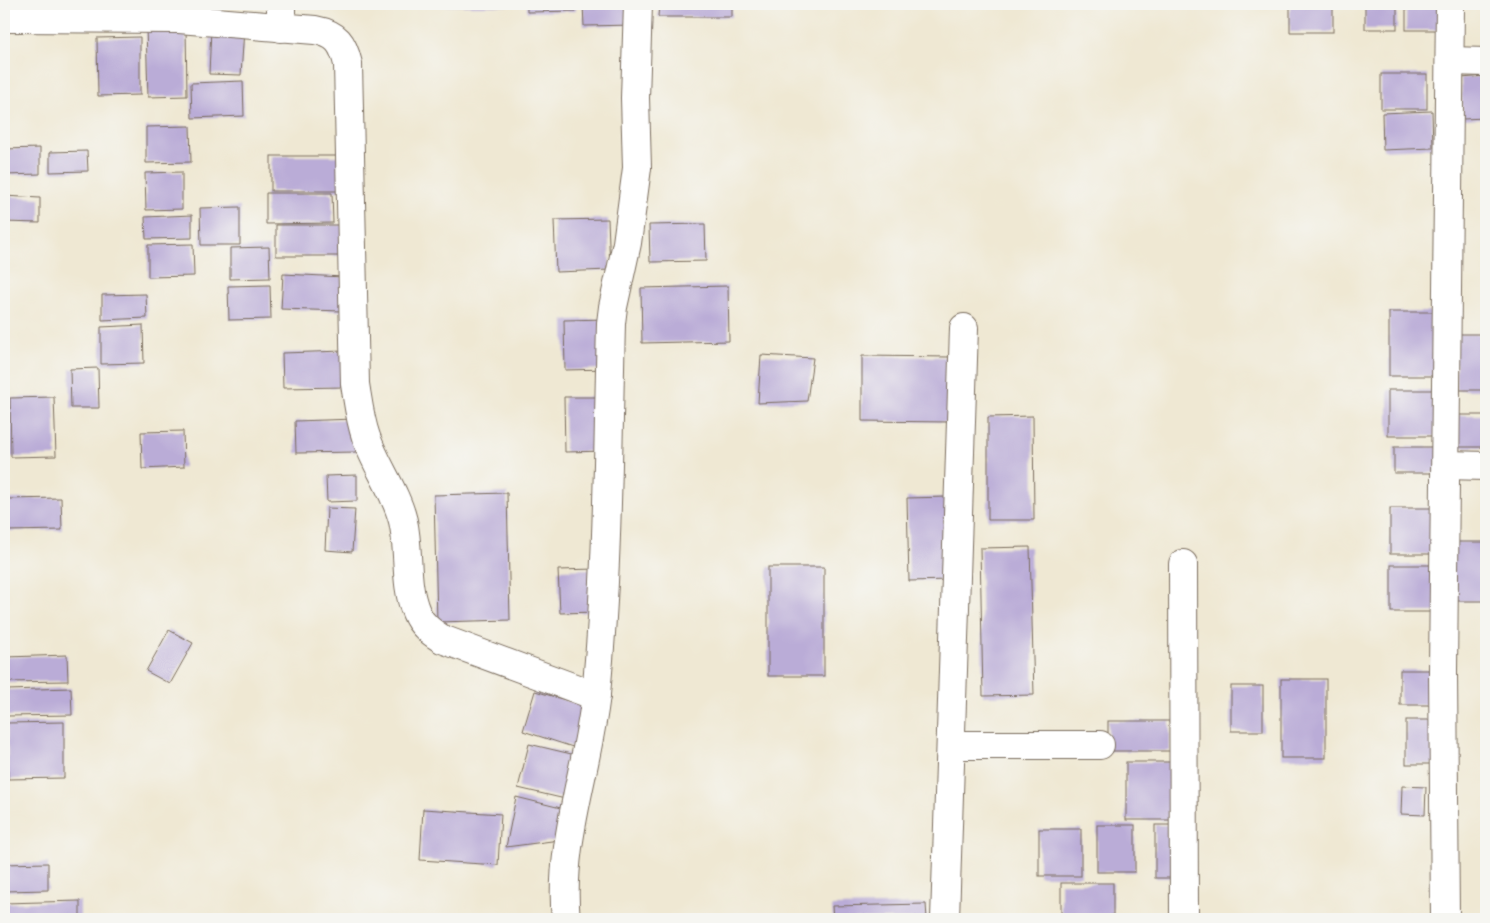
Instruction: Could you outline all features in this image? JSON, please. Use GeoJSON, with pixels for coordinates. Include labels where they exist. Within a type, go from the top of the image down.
{"type":"FeatureCollection","features":[{"type":"Feature","properties":{"kind":"street"},"geometry":{"type":"LineString","coordinates":[[566,919],[565,871],[596,696],[606,552],[612,315],[627,243],[637,168],[635,98],[638,4]]}},
{"type":"Feature","properties":{"kind":"street"},"geometry":{"type":"LineString","coordinates":[[1445,919],[1443,671],[1450,4]]}},
{"type":"Feature","properties":{"kind":"street"},"geometry":{"type":"LineString","coordinates":[[4,18],[179,12],[281,16],[327,32],[338,38],[348,64],[355,384],[360,419],[366,438],[403,520],[407,544],[410,591],[416,613],[426,628],[442,639],[596,696]]}},
{"type":"Feature","properties":{"kind":"street"},"geometry":{"type":"LineString","coordinates":[[1450,61],[1486,62]]}},
{"type":"Feature","properties":{"kind":"street"},"geometry":{"type":"LineString","coordinates":[[945,919],[964,328]]}},
{"type":"Feature","properties":{"kind":"street"},"geometry":{"type":"LineString","coordinates":[[1446,465],[1486,466]]}},
{"type":"Feature","properties":{"kind":"street"},"geometry":{"type":"LineString","coordinates":[[1183,564],[1184,919]]}},
{"type":"Feature","properties":{"kind":"street"},"geometry":{"type":"LineString","coordinates":[[952,745],[1100,745]]}},
{"type":"Feature","properties":{"kind":"building"},"geometry":{"type":"Polygon","coordinates":[[[440,4],[522,4],[522,6],[440,6],[440,4]]]}},
{"type":"Feature","properties":{"kind":"building"},"geometry":{"type":"Polygon","coordinates":[[[527,4],[575,4],[576,11],[527,12],[527,4]]]}},
{"type":"Feature","properties":{"kind":"building"},"geometry":{"type":"Polygon","coordinates":[[[583,4],[634,4],[634,25],[584,26],[583,4]]]}},
{"type":"Feature","properties":{"kind":"building"},"geometry":{"type":"Polygon","coordinates":[[[659,4],[732,4],[732,17],[658,17],[659,4]]]}},
{"type":"Feature","properties":{"kind":"building"},"geometry":{"type":"Polygon","coordinates":[[[1290,4],[1333,4],[1333,32],[1290,32],[1290,4]]]}},
{"type":"Feature","properties":{"kind":"building"},"geometry":{"type":"Polygon","coordinates":[[[1365,4],[1397,4],[1397,29],[1365,29],[1365,4]]]}},
{"type":"Feature","properties":{"kind":"building"},"geometry":{"type":"Polygon","coordinates":[[[1406,4],[1441,4],[1441,30],[1406,30],[1406,4]]]}},
{"type":"Feature","properties":{"kind":"building"},"geometry":{"type":"Polygon","coordinates":[[[146,26],[186,26],[187,96],[148,97],[146,26]]]}},
{"type":"Feature","properties":{"kind":"building"},"geometry":{"type":"Polygon","coordinates":[[[211,28],[244,29],[241,75],[209,74],[211,28]]]}},
{"type":"Feature","properties":{"kind":"building"},"geometry":{"type":"Polygon","coordinates":[[[140,37],[140,95],[98,96],[97,38],[140,37]]]}},
{"type":"Feature","properties":{"kind":"building"},"geometry":{"type":"Polygon","coordinates":[[[1381,74],[1427,74],[1427,109],[1381,109],[1381,74]]]}},
{"type":"Feature","properties":{"kind":"building"},"geometry":{"type":"Polygon","coordinates":[[[1486,76],[1486,118],[1463,119],[1461,78],[1486,76]]]}},
{"type":"Feature","properties":{"kind":"building"},"geometry":{"type":"Polygon","coordinates":[[[243,81],[244,116],[192,118],[191,83],[243,81]]]}},
{"type":"Feature","properties":{"kind":"building"},"geometry":{"type":"Polygon","coordinates":[[[1432,111],[1433,148],[1383,150],[1382,113],[1432,111]]]}},
{"type":"Feature","properties":{"kind":"building"},"geometry":{"type":"Polygon","coordinates":[[[190,126],[191,162],[146,163],[146,127],[190,126]]]}},
{"type":"Feature","properties":{"kind":"building"},"geometry":{"type":"Polygon","coordinates":[[[40,148],[40,174],[4,175],[4,149],[40,148]]]}},
{"type":"Feature","properties":{"kind":"building"},"geometry":{"type":"Polygon","coordinates":[[[87,151],[88,171],[50,172],[50,152],[87,151]]]}},
{"type":"Feature","properties":{"kind":"building"},"geometry":{"type":"Polygon","coordinates":[[[271,156],[342,156],[342,191],[271,191],[271,156]]]}},
{"type":"Feature","properties":{"kind":"building"},"geometry":{"type":"Polygon","coordinates":[[[182,172],[182,209],[146,210],[145,173],[182,172]]]}},
{"type":"Feature","properties":{"kind":"building"},"geometry":{"type":"Polygon","coordinates":[[[266,193],[332,193],[333,223],[266,224],[266,193]]]}},
{"type":"Feature","properties":{"kind":"building"},"geometry":{"type":"Polygon","coordinates":[[[4,196],[40,198],[40,223],[4,222],[4,196]]]}},
{"type":"Feature","properties":{"kind":"building"},"geometry":{"type":"Polygon","coordinates":[[[240,207],[240,245],[201,245],[200,208],[240,207]]]}},
{"type":"Feature","properties":{"kind":"building"},"geometry":{"type":"Polygon","coordinates":[[[192,215],[192,238],[146,239],[145,217],[192,215]]]}},
{"type":"Feature","properties":{"kind":"building"},"geometry":{"type":"Polygon","coordinates":[[[608,219],[610,270],[556,272],[554,220],[608,219]]]}},
{"type":"Feature","properties":{"kind":"building"},"geometry":{"type":"Polygon","coordinates":[[[705,224],[706,261],[650,262],[649,225],[705,224]]]}},
{"type":"Feature","properties":{"kind":"building"},"geometry":{"type":"Polygon","coordinates":[[[276,225],[342,225],[342,256],[276,256],[276,225]]]}},
{"type":"Feature","properties":{"kind":"building"},"geometry":{"type":"Polygon","coordinates":[[[193,244],[194,276],[148,277],[148,245],[193,244]]]}},
{"type":"Feature","properties":{"kind":"building"},"geometry":{"type":"Polygon","coordinates":[[[269,247],[270,278],[230,279],[230,248],[269,247]]]}},
{"type":"Feature","properties":{"kind":"building"},"geometry":{"type":"Polygon","coordinates":[[[283,274],[343,277],[342,311],[281,309],[283,274]]]}},
{"type":"Feature","properties":{"kind":"building"},"geometry":{"type":"Polygon","coordinates":[[[270,285],[271,319],[229,320],[228,286],[270,285]]]}},
{"type":"Feature","properties":{"kind":"building"},"geometry":{"type":"Polygon","coordinates":[[[728,286],[729,341],[642,343],[641,288],[728,286]]]}},
{"type":"Feature","properties":{"kind":"building"},"geometry":{"type":"Polygon","coordinates":[[[146,294],[147,318],[102,320],[102,295],[146,294]]]}},
{"type":"Feature","properties":{"kind":"building"},"geometry":{"type":"Polygon","coordinates":[[[1389,312],[1440,312],[1440,376],[1389,376],[1389,312]]]}},
{"type":"Feature","properties":{"kind":"building"},"geometry":{"type":"Polygon","coordinates":[[[607,319],[608,369],[565,370],[564,320],[607,319]]]}},
{"type":"Feature","properties":{"kind":"building"},"geometry":{"type":"Polygon","coordinates":[[[143,325],[144,363],[101,364],[101,327],[143,325]]]}},
{"type":"Feature","properties":{"kind":"building"},"geometry":{"type":"Polygon","coordinates":[[[1456,334],[1486,334],[1486,390],[1456,390],[1456,334]]]}},
{"type":"Feature","properties":{"kind":"building"},"geometry":{"type":"Polygon","coordinates":[[[344,351],[345,387],[283,388],[282,353],[344,351]]]}},
{"type":"Feature","properties":{"kind":"building"},"geometry":{"type":"Polygon","coordinates":[[[761,355],[813,358],[807,401],[758,403],[761,355]]]}},
{"type":"Feature","properties":{"kind":"building"},"geometry":{"type":"Polygon","coordinates":[[[862,356],[950,357],[950,422],[862,421],[862,356]]]}},
{"type":"Feature","properties":{"kind":"building"},"geometry":{"type":"Polygon","coordinates":[[[98,368],[99,408],[71,408],[70,369],[98,368]]]}},
{"type":"Feature","properties":{"kind":"building"},"geometry":{"type":"Polygon","coordinates":[[[1388,390],[1438,390],[1438,436],[1388,436],[1388,390]]]}},
{"type":"Feature","properties":{"kind":"building"},"geometry":{"type":"Polygon","coordinates":[[[54,397],[56,456],[11,457],[10,398],[54,397]]]}},
{"type":"Feature","properties":{"kind":"building"},"geometry":{"type":"Polygon","coordinates":[[[564,397],[606,397],[607,451],[565,452],[564,397]]]}},
{"type":"Feature","properties":{"kind":"building"},"geometry":{"type":"Polygon","coordinates":[[[1454,415],[1486,415],[1486,447],[1454,447],[1454,415]]]}},
{"type":"Feature","properties":{"kind":"building"},"geometry":{"type":"Polygon","coordinates":[[[1033,416],[1034,520],[988,520],[988,417],[1033,416]]]}},
{"type":"Feature","properties":{"kind":"building"},"geometry":{"type":"Polygon","coordinates":[[[355,419],[356,452],[296,453],[295,421],[355,419]]]}},
{"type":"Feature","properties":{"kind":"building"},"geometry":{"type":"Polygon","coordinates":[[[183,431],[184,467],[142,469],[141,432],[183,431]]]}},
{"type":"Feature","properties":{"kind":"building"},"geometry":{"type":"Polygon","coordinates":[[[1394,447],[1440,447],[1440,473],[1394,473],[1394,447]]]}},
{"type":"Feature","properties":{"kind":"building"},"geometry":{"type":"Polygon","coordinates":[[[357,475],[357,501],[327,502],[326,476],[357,475]]]}},
{"type":"Feature","properties":{"kind":"building"},"geometry":{"type":"Polygon","coordinates":[[[507,493],[510,620],[437,622],[434,495],[507,493]]]}},
{"type":"Feature","properties":{"kind":"building"},"geometry":{"type":"Polygon","coordinates":[[[947,497],[949,580],[909,581],[907,498],[947,497]]]}},
{"type":"Feature","properties":{"kind":"building"},"geometry":{"type":"Polygon","coordinates":[[[61,498],[62,530],[7,531],[6,499],[61,498]]]}},
{"type":"Feature","properties":{"kind":"building"},"geometry":{"type":"Polygon","coordinates":[[[327,508],[355,509],[352,552],[325,550],[327,508]]]}},
{"type":"Feature","properties":{"kind":"building"},"geometry":{"type":"Polygon","coordinates":[[[1390,508],[1436,508],[1436,554],[1390,554],[1390,508]]]}},
{"type":"Feature","properties":{"kind":"building"},"geometry":{"type":"Polygon","coordinates":[[[1451,542],[1486,542],[1486,601],[1451,601],[1451,542]]]}},
{"type":"Feature","properties":{"kind":"building"},"geometry":{"type":"Polygon","coordinates":[[[1030,547],[1034,695],[983,696],[980,548],[1030,547]]]}},
{"type":"Feature","properties":{"kind":"building"},"geometry":{"type":"Polygon","coordinates":[[[1391,565],[1439,565],[1439,612],[1391,612],[1391,565]]]}},
{"type":"Feature","properties":{"kind":"building"},"geometry":{"type":"Polygon","coordinates":[[[768,567],[824,567],[824,676],[768,676],[768,567]]]}},
{"type":"Feature","properties":{"kind":"building"},"geometry":{"type":"Polygon","coordinates":[[[596,569],[597,612],[560,613],[558,570],[596,569]]]}},
{"type":"Feature","properties":{"kind":"building"},"geometry":{"type":"Polygon","coordinates":[[[169,630],[193,643],[170,684],[146,671],[169,630]]]}},
{"type":"Feature","properties":{"kind":"building"},"geometry":{"type":"Polygon","coordinates":[[[67,655],[68,681],[6,682],[6,657],[67,655]]]}},
{"type":"Feature","properties":{"kind":"building"},"geometry":{"type":"Polygon","coordinates":[[[1400,670],[1430,670],[1430,705],[1400,705],[1400,670]]]}},
{"type":"Feature","properties":{"kind":"building"},"geometry":{"type":"Polygon","coordinates":[[[1281,679],[1326,679],[1326,758],[1281,758],[1281,679]]]}},
{"type":"Feature","properties":{"kind":"building"},"geometry":{"type":"Polygon","coordinates":[[[1231,686],[1263,686],[1263,731],[1231,731],[1231,686]]]}},
{"type":"Feature","properties":{"kind":"building"},"geometry":{"type":"Polygon","coordinates":[[[71,688],[72,715],[7,716],[7,690],[71,688]]]}},
{"type":"Feature","properties":{"kind":"building"},"geometry":{"type":"Polygon","coordinates":[[[535,691],[592,708],[579,749],[523,731],[535,691]]]}},
{"type":"Feature","properties":{"kind":"building"},"geometry":{"type":"Polygon","coordinates":[[[1406,720],[1436,720],[1436,764],[1406,764],[1406,720]]]}},
{"type":"Feature","properties":{"kind":"building"},"geometry":{"type":"Polygon","coordinates":[[[1108,721],[1170,721],[1170,751],[1108,751],[1108,721]]]}},
{"type":"Feature","properties":{"kind":"building"},"geometry":{"type":"Polygon","coordinates":[[[64,722],[64,778],[8,779],[7,723],[64,722]]]}},
{"type":"Feature","properties":{"kind":"building"},"geometry":{"type":"Polygon","coordinates":[[[529,744],[584,757],[574,801],[518,788],[529,744]]]}},
{"type":"Feature","properties":{"kind":"building"},"geometry":{"type":"Polygon","coordinates":[[[1126,762],[1171,762],[1171,820],[1126,820],[1126,762]]]}},
{"type":"Feature","properties":{"kind":"building"},"geometry":{"type":"Polygon","coordinates":[[[1402,786],[1426,787],[1425,815],[1401,814],[1402,786]]]}},
{"type":"Feature","properties":{"kind":"building"},"geometry":{"type":"Polygon","coordinates":[[[516,797],[569,810],[567,839],[506,847],[516,797]]]}},
{"type":"Feature","properties":{"kind":"building"},"geometry":{"type":"Polygon","coordinates":[[[423,809],[501,814],[498,865],[420,860],[423,809]]]}},
{"type":"Feature","properties":{"kind":"building"},"geometry":{"type":"Polygon","coordinates":[[[1097,825],[1135,825],[1135,872],[1097,872],[1097,825]]]}},
{"type":"Feature","properties":{"kind":"building"},"geometry":{"type":"Polygon","coordinates":[[[1155,825],[1181,825],[1181,878],[1155,878],[1155,825]]]}},
{"type":"Feature","properties":{"kind":"building"},"geometry":{"type":"Polygon","coordinates":[[[1039,829],[1081,829],[1081,876],[1039,876],[1039,829]]]}},
{"type":"Feature","properties":{"kind":"building"},"geometry":{"type":"Polygon","coordinates":[[[48,863],[48,890],[4,891],[4,864],[48,863]]]}},
{"type":"Feature","properties":{"kind":"building"},"geometry":{"type":"Polygon","coordinates":[[[1061,883],[1113,883],[1113,919],[1061,919],[1061,883]]]}},
{"type":"Feature","properties":{"kind":"building"},"geometry":{"type":"Polygon","coordinates":[[[80,901],[80,919],[4,919],[4,903],[80,901]]]}},
{"type":"Feature","properties":{"kind":"building"},"geometry":{"type":"Polygon","coordinates":[[[926,904],[927,919],[833,919],[832,906],[926,904]]]}}]}
